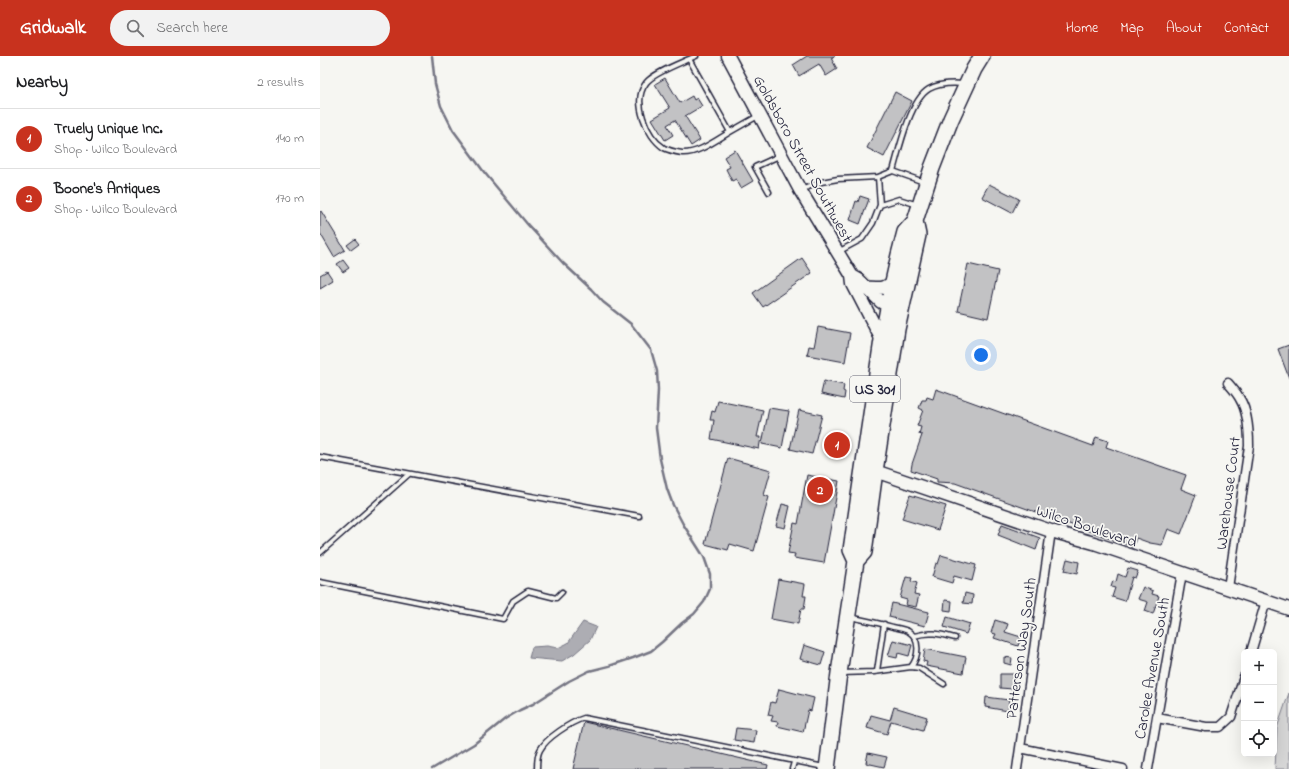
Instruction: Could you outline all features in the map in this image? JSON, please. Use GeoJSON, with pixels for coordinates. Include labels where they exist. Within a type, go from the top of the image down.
{"type":"FeatureCollection","features":[{"type":"Feature","properties":{"kind":"highway","name":"US 301"},"geometry":{"type":"LineString","coordinates":[[827,768],[847,616],[856,561],[864,552],[875,471],[895,306],[893,282],[905,232],[915,221],[927,183],[951,119],[982,56]]}},
{"type":"Feature","properties":{"kind":"highway","name":"US 301"},"geometry":{"type":"LineString","coordinates":[[856,561],[850,550],[882,340],[895,306],[918,235],[915,221]]}},
{"type":"Feature","properties":{"kind":"street","name":"Goldsboro Street Southwest"},"geometry":{"type":"LineString","coordinates":[[728,56],[800,190],[852,276],[853,284],[882,340]]}},
{"type":"Feature","properties":{"kind":"street","name":"Goldsboro Street Southwest"},"geometry":{"type":"LineString","coordinates":[[852,276],[859,280],[881,302],[895,306]]}},
{"type":"Feature","properties":{"kind":"street"},"geometry":{"type":"LineString","coordinates":[[867,288],[881,288],[888,286],[893,282]]}},
{"type":"Feature","properties":{"kind":"street","name":"Warehouse Court"},"geometry":{"type":"LineString","coordinates":[[1228,383],[1241,402],[1246,416],[1250,446],[1228,588]]}},
{"type":"Feature","properties":{"kind":"street","name":"Wilco Boulevard"},"geometry":{"type":"LineString","coordinates":[[875,471],[1051,531],[1094,543],[1289,609]]}},
{"type":"Feature","properties":{"kind":"street","name":"Patterson Way South"},"geometry":{"type":"LineString","coordinates":[[1016,769],[1051,531]]}},
{"type":"Feature","properties":{"kind":"street","name":"Carolee Avenue South"},"geometry":{"type":"LineString","coordinates":[[1148,769],[1182,572]]}},
{"type":"Feature","properties":{"kind":"street"},"geometry":{"type":"LineString","coordinates":[[1252,649],[1266,601]]}},
{"type":"Feature","properties":{"kind":"street"},"geometry":{"type":"LineString","coordinates":[[1157,718],[1206,727],[1220,727],[1231,717],[1241,685]]}},
{"type":"Feature","properties":{"kind":"street"},"geometry":{"type":"LineString","coordinates":[[1020,748],[1123,769]]}},
{"type":"Feature","properties":{"kind":"lane"},"geometry":{"type":"LineString","coordinates":[[696,56],[653,77],[646,82],[641,92],[640,105],[643,120],[657,142],[664,148],[684,153],[701,148],[760,115]]}},
{"type":"Feature","properties":{"kind":"lane"},"geometry":{"type":"LineString","coordinates":[[689,59],[730,132]]}},
{"type":"Feature","properties":{"kind":"lane"},"geometry":{"type":"LineString","coordinates":[[894,171],[907,127],[920,97],[930,89],[948,83],[967,84]]}},
{"type":"Feature","properties":{"kind":"lane"},"geometry":{"type":"LineString","coordinates":[[769,192],[755,167],[781,155]]}},
{"type":"Feature","properties":{"kind":"lane"},"geometry":{"type":"LineString","coordinates":[[800,190],[821,182],[838,179],[878,177],[894,171],[927,183]]}},
{"type":"Feature","properties":{"kind":"lane"},"geometry":{"type":"LineString","coordinates":[[838,252],[862,239],[873,223],[880,206],[878,177]]}},
{"type":"Feature","properties":{"kind":"lane"},"geometry":{"type":"LineString","coordinates":[[880,206],[899,199],[920,205]]}},
{"type":"Feature","properties":{"kind":"lane"},"geometry":{"type":"LineString","coordinates":[[320,457],[639,516]]}},
{"type":"Feature","properties":{"kind":"lane"},"geometry":{"type":"LineString","coordinates":[[320,553],[409,474]]}},
{"type":"Feature","properties":{"kind":"lane"},"geometry":{"type":"LineString","coordinates":[[320,582],[503,618],[513,601],[528,591],[556,598],[562,592]]}},
{"type":"Feature","properties":{"kind":"lane"},"geometry":{"type":"LineString","coordinates":[[847,616],[884,624],[907,631],[914,636],[918,651],[911,667]]}},
{"type":"Feature","properties":{"kind":"lane"},"geometry":{"type":"LineString","coordinates":[[877,671],[884,624]]}},
{"type":"Feature","properties":{"kind":"lane"},"geometry":{"type":"LineString","coordinates":[[914,636],[923,633],[932,633],[955,638]]}},
{"type":"Feature","properties":{"kind":"lane"},"geometry":{"type":"LineString","coordinates":[[839,673],[911,667],[920,668],[944,684]]}},
{"type":"Feature","properties":{"kind":"lane"},"geometry":{"type":"LineString","coordinates":[[537,769],[539,750],[546,741],[575,721],[584,718],[827,768]]}},
{"type":"Feature","properties":{"kind":"lane"},"geometry":{"type":"LineString","coordinates":[[792,769],[794,762]]}},
{"type":"Feature","properties":{"kind":"shaded area"},"geometry":{"type":"Polygon","coordinates":[[[583,622],[596,627],[590,640],[574,654],[562,661],[529,658],[532,647],[547,646],[558,648],[568,643],[583,622]]]}},
{"type":"Feature","properties":{"kind":"shaded area"},"geometry":{"type":"Polygon","coordinates":[[[1289,693],[1289,769],[1275,769],[1276,757],[1277,757],[1277,728],[1289,693]]]}},
{"type":"Feature","properties":{"kind":"building"},"geometry":{"type":"Polygon","coordinates":[[[807,56],[835,56],[831,58],[837,69],[826,76],[819,64],[799,76],[793,65],[807,56]]]}},
{"type":"Feature","properties":{"kind":"building"},"geometry":{"type":"Polygon","coordinates":[[[665,78],[680,103],[692,96],[694,100],[697,98],[702,106],[685,116],[700,140],[691,146],[675,120],[667,125],[673,135],[665,140],[652,119],[670,108],[655,84],[665,78]]]}},
{"type":"Feature","properties":{"kind":"building"},"geometry":{"type":"Polygon","coordinates":[[[895,92],[912,101],[884,157],[867,148],[895,92]]]}},
{"type":"Feature","properties":{"kind":"building"},"geometry":{"type":"Polygon","coordinates":[[[735,150],[753,181],[741,188],[736,179],[732,181],[726,169],[730,167],[724,157],[735,150]]]}},
{"type":"Feature","properties":{"kind":"building"},"geometry":{"type":"Polygon","coordinates":[[[989,184],[1019,199],[1012,213],[982,197],[989,184]]]}},
{"type":"Feature","properties":{"kind":"building"},"geometry":{"type":"Polygon","coordinates":[[[860,196],[869,199],[860,224],[850,220],[856,201],[858,202],[860,196]]]}},
{"type":"Feature","properties":{"kind":"building"},"geometry":{"type":"Polygon","coordinates":[[[321,211],[345,250],[334,257],[320,233],[321,211]]]}},
{"type":"Feature","properties":{"kind":"building"},"geometry":{"type":"Polygon","coordinates":[[[355,239],[359,244],[351,250],[347,245],[355,239]]]}},
{"type":"Feature","properties":{"kind":"building"},"geometry":{"type":"Polygon","coordinates":[[[802,258],[812,273],[763,307],[753,293],[802,258]]]}},
{"type":"Feature","properties":{"kind":"building"},"geometry":{"type":"Polygon","coordinates":[[[343,260],[349,268],[343,272],[337,264],[343,260]]]}},
{"type":"Feature","properties":{"kind":"building"},"geometry":{"type":"Polygon","coordinates":[[[968,264],[998,271],[988,318],[958,311],[968,264]]]}},
{"type":"Feature","properties":{"kind":"building"},"geometry":{"type":"Polygon","coordinates":[[[327,271],[333,280],[320,288],[320,275],[327,271]]]}},
{"type":"Feature","properties":{"kind":"building"},"geometry":{"type":"Polygon","coordinates":[[[818,327],[850,333],[845,362],[807,355],[809,346],[814,347],[818,327]]]}},
{"type":"Feature","properties":{"kind":"building"},"geometry":{"type":"Polygon","coordinates":[[[1289,345],[1289,378],[1278,349],[1289,345]]]}},
{"type":"Feature","properties":{"kind":"building"},"geometry":{"type":"Polygon","coordinates":[[[824,381],[844,385],[844,399],[821,394],[824,381]]]}},
{"type":"Feature","properties":{"kind":"building"},"geometry":{"type":"Polygon","coordinates":[[[936,389],[1093,446],[1096,437],[1108,441],[1106,447],[1186,475],[1181,489],[1196,495],[1181,534],[1168,529],[1162,545],[1136,538],[1133,547],[955,483],[937,482],[937,479],[911,470],[922,435],[919,434],[921,427],[917,426],[923,410],[919,408],[922,400],[926,400],[927,397],[933,399],[936,389]]]}},
{"type":"Feature","properties":{"kind":"building"},"geometry":{"type":"Polygon","coordinates":[[[718,401],[763,410],[757,437],[761,437],[759,449],[711,439],[714,420],[710,420],[712,411],[715,412],[718,401]]]}},
{"type":"Feature","properties":{"kind":"building"},"geometry":{"type":"Polygon","coordinates":[[[769,408],[789,411],[782,448],[762,444],[769,408]]]}},
{"type":"Feature","properties":{"kind":"building"},"geometry":{"type":"Polygon","coordinates":[[[799,410],[822,415],[812,454],[790,449],[799,410]]]}},
{"type":"Feature","properties":{"kind":"building"},"geometry":{"type":"Polygon","coordinates":[[[832,438],[843,441],[840,454],[829,451],[832,438]]]}},
{"type":"Feature","properties":{"kind":"building"},"geometry":{"type":"Polygon","coordinates":[[[728,458],[771,470],[764,495],[769,497],[754,551],[730,544],[728,550],[705,544],[728,458]]]}},
{"type":"Feature","properties":{"kind":"building"},"geometry":{"type":"Polygon","coordinates":[[[807,475],[839,481],[824,563],[794,558],[795,554],[788,553],[794,523],[798,524],[807,475]]]}},
{"type":"Feature","properties":{"kind":"building"},"geometry":{"type":"Polygon","coordinates":[[[910,495],[946,506],[938,530],[902,519],[910,495]]]}},
{"type":"Feature","properties":{"kind":"building"},"geometry":{"type":"Polygon","coordinates":[[[782,504],[790,506],[785,528],[776,526],[782,504]]]}},
{"type":"Feature","properties":{"kind":"building"},"geometry":{"type":"Polygon","coordinates":[[[1002,524],[1040,538],[1036,550],[998,535],[1002,524]]]}},
{"type":"Feature","properties":{"kind":"building"},"geometry":{"type":"Polygon","coordinates":[[[941,555],[976,565],[972,581],[954,576],[952,583],[932,577],[936,563],[938,564],[941,555]]]}},
{"type":"Feature","properties":{"kind":"building"},"geometry":{"type":"Polygon","coordinates":[[[1067,559],[1079,562],[1077,574],[1064,571],[1067,559]]]}},
{"type":"Feature","properties":{"kind":"building"},"geometry":{"type":"Polygon","coordinates":[[[1128,568],[1138,571],[1135,578],[1132,577],[1125,601],[1112,597],[1115,588],[1111,587],[1113,581],[1116,582],[1118,574],[1125,577],[1128,568]]]}},
{"type":"Feature","properties":{"kind":"building"},"geometry":{"type":"Polygon","coordinates":[[[906,577],[912,578],[911,581],[917,583],[914,594],[919,595],[916,607],[906,605],[907,600],[900,598],[906,577]]]}},
{"type":"Feature","properties":{"kind":"building"},"geometry":{"type":"Polygon","coordinates":[[[778,579],[805,584],[803,596],[806,596],[804,609],[801,609],[798,624],[771,619],[778,579]]]}},
{"type":"Feature","properties":{"kind":"building"},"geometry":{"type":"Polygon","coordinates":[[[1143,587],[1153,591],[1152,594],[1159,596],[1153,614],[1145,611],[1148,602],[1138,599],[1143,587]]]}},
{"type":"Feature","properties":{"kind":"building"},"geometry":{"type":"Polygon","coordinates":[[[965,593],[973,595],[972,604],[963,603],[965,593]]]}},
{"type":"Feature","properties":{"kind":"building"},"geometry":{"type":"Polygon","coordinates":[[[945,600],[952,601],[951,611],[944,610],[945,600]]]}},
{"type":"Feature","properties":{"kind":"building"},"geometry":{"type":"Polygon","coordinates":[[[892,603],[929,612],[925,626],[889,617],[892,603]]]}},
{"type":"Feature","properties":{"kind":"building"},"geometry":{"type":"Polygon","coordinates":[[[947,617],[970,624],[966,634],[944,627],[947,617]]]}},
{"type":"Feature","properties":{"kind":"building"},"geometry":{"type":"Polygon","coordinates":[[[995,620],[1008,624],[1005,632],[1021,637],[1018,646],[994,638],[996,634],[991,633],[995,620]]]}},
{"type":"Feature","properties":{"kind":"building"},"geometry":{"type":"Polygon","coordinates":[[[893,640],[912,645],[909,656],[898,653],[897,658],[888,656],[893,640]]]}},
{"type":"Feature","properties":{"kind":"building"},"geometry":{"type":"Polygon","coordinates":[[[804,645],[825,652],[821,665],[800,659],[804,645]]]}},
{"type":"Feature","properties":{"kind":"building"},"geometry":{"type":"Polygon","coordinates":[[[925,649],[966,657],[963,673],[926,666],[927,662],[923,661],[925,649]]]}},
{"type":"Feature","properties":{"kind":"building"},"geometry":{"type":"Polygon","coordinates":[[[1004,657],[1012,658],[1011,665],[1004,663],[1004,657]]]}},
{"type":"Feature","properties":{"kind":"building"},"geometry":{"type":"Polygon","coordinates":[[[1000,674],[1014,674],[1013,689],[1000,688],[1000,674]]]}},
{"type":"Feature","properties":{"kind":"building"},"geometry":{"type":"Polygon","coordinates":[[[779,689],[814,698],[811,711],[808,710],[803,732],[777,726],[778,722],[771,721],[773,716],[768,715],[771,702],[775,703],[779,689]]]}},
{"type":"Feature","properties":{"kind":"building"},"geometry":{"type":"Polygon","coordinates":[[[986,697],[1009,700],[1008,711],[985,707],[986,697]]]}},
{"type":"Feature","properties":{"kind":"building"},"geometry":{"type":"Polygon","coordinates":[[[894,707],[927,717],[923,730],[891,721],[887,734],[867,728],[871,715],[890,720],[894,707]]]}},
{"type":"Feature","properties":{"kind":"building"},"geometry":{"type":"Polygon","coordinates":[[[584,722],[768,765],[767,769],[573,769],[584,722]]]}},
{"type":"Feature","properties":{"kind":"building"},"geometry":{"type":"Polygon","coordinates":[[[736,728],[756,730],[754,743],[734,740],[736,728]]]}},
{"type":"Feature","properties":{"kind":"building"},"geometry":{"type":"Polygon","coordinates":[[[868,753],[887,757],[884,767],[866,763],[868,753]]]}},
{"type":"Feature","properties":{"kind":"waterway"},"geometry":{"type":"LineString","coordinates":[[432,56],[435,84],[441,106],[453,130],[484,172],[528,225],[563,263],[603,302],[631,324],[651,350],[657,371],[658,390],[656,428],[660,459],[667,489],[683,524],[704,557],[710,574],[710,589],[704,602],[694,614],[651,651],[609,666],[589,671],[569,681],[533,704],[505,719],[474,744],[432,769]]}},
{"type":"Feature","properties":{"kind":"place","name":"Truely Unique Inc."},"geometry":{"type":"Point","coordinates":[837,445]}},
{"type":"Feature","properties":{"kind":"place","name":"Boone's Antiques"},"geometry":{"type":"Point","coordinates":[820,490]}}]}
